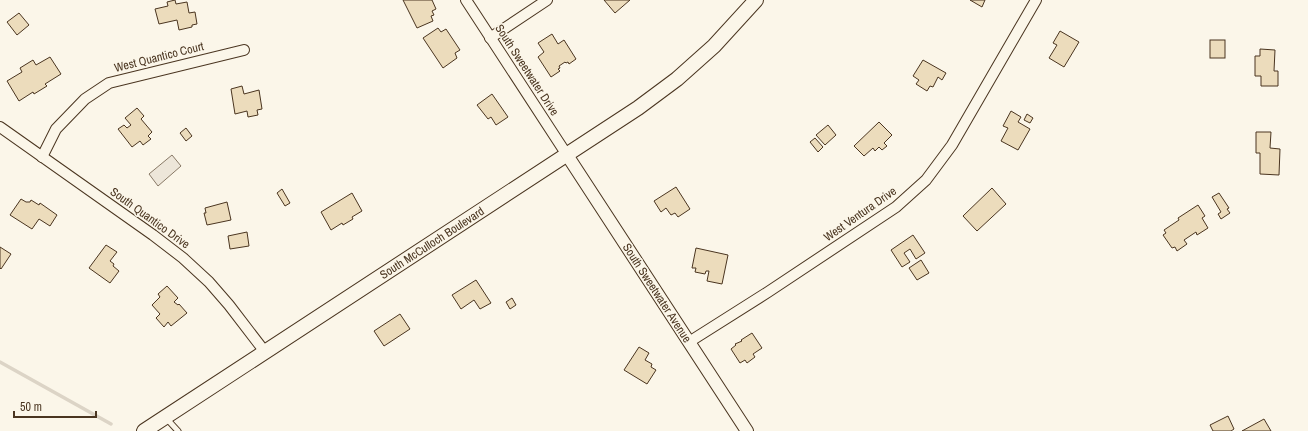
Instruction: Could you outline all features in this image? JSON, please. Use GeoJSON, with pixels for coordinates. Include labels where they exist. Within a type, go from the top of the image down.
{"type":"FeatureCollection","features":[{"type":"Feature","properties":{"kind":"main road","name":"South McCulloch Boulevard"},"geometry":{"type":"LineString","coordinates":[[144,431],[638,108],[677,79],[714,46],[756,0]]}},
{"type":"Feature","properties":{"kind":"street","name":"South Sweetwater Drive"},"geometry":{"type":"LineString","coordinates":[[466,0],[567,155]]}},
{"type":"Feature","properties":{"kind":"street"},"geometry":{"type":"LineString","coordinates":[[490,38],[546,0]]}},
{"type":"Feature","properties":{"kind":"street","name":"West Ventura Drive"},"geometry":{"type":"LineString","coordinates":[[689,342],[768,292],[896,207],[926,180],[952,145],[1036,0]]}},
{"type":"Feature","properties":{"kind":"street","name":"West Quantico Court"},"geometry":{"type":"LineString","coordinates":[[42,157],[56,129],[85,99],[109,83],[244,50]]}},
{"type":"Feature","properties":{"kind":"street","name":"South Quantico Drive"},"geometry":{"type":"LineString","coordinates":[[0,126],[183,258],[229,305],[265,352]]}},
{"type":"Feature","properties":{"kind":"street","name":"South Sweetwater Avenue"},"geometry":{"type":"LineString","coordinates":[[567,155],[747,431]]}},
{"type":"Feature","properties":{"kind":"lane"},"geometry":{"type":"LineString","coordinates":[[165,418],[178,431]]}},
{"type":"Feature","properties":{"kind":"shaded area"},"geometry":{"type":"Polygon","coordinates":[[[172,155],[181,166],[158,186],[149,174],[172,155]]]}},
{"type":"Feature","properties":{"kind":"building"},"geometry":{"type":"Polygon","coordinates":[[[175,0],[176,4],[187,2],[189,13],[195,12],[197,24],[192,25],[192,27],[179,30],[177,20],[159,24],[155,9],[168,6],[167,2],[175,0]]]}},
{"type":"Feature","properties":{"kind":"building"},"geometry":{"type":"Polygon","coordinates":[[[403,0],[432,0],[436,9],[432,11],[434,15],[431,16],[433,21],[417,28],[403,0]]]}},
{"type":"Feature","properties":{"kind":"building"},"geometry":{"type":"Polygon","coordinates":[[[604,0],[630,0],[615,13],[604,0]]]}},
{"type":"Feature","properties":{"kind":"building"},"geometry":{"type":"Polygon","coordinates":[[[970,0],[985,0],[982,7],[970,0]]]}},
{"type":"Feature","properties":{"kind":"building"},"geometry":{"type":"Polygon","coordinates":[[[19,13],[29,25],[17,35],[7,22],[19,13]]]}},
{"type":"Feature","properties":{"kind":"building"},"geometry":{"type":"Polygon","coordinates":[[[438,28],[441,32],[446,29],[460,50],[455,53],[457,58],[443,68],[423,38],[438,28]]]}},
{"type":"Feature","properties":{"kind":"building"},"geometry":{"type":"Polygon","coordinates":[[[1060,31],[1079,42],[1064,67],[1049,58],[1057,45],[1053,43],[1060,31]]]}},
{"type":"Feature","properties":{"kind":"building"},"geometry":{"type":"Polygon","coordinates":[[[552,34],[558,44],[564,40],[576,59],[569,64],[568,62],[565,62],[559,66],[560,68],[558,69],[560,71],[551,77],[538,57],[544,52],[538,43],[552,34]]]}},
{"type":"Feature","properties":{"kind":"building"},"geometry":{"type":"Polygon","coordinates":[[[1210,40],[1225,40],[1225,58],[1210,58],[1210,40]]]}},
{"type":"Feature","properties":{"kind":"building"},"geometry":{"type":"Polygon","coordinates":[[[1260,49],[1275,50],[1274,71],[1278,71],[1278,86],[1261,86],[1261,76],[1255,76],[1255,56],[1260,56],[1260,49]]]}},
{"type":"Feature","properties":{"kind":"building"},"geometry":{"type":"Polygon","coordinates":[[[50,57],[61,74],[45,84],[47,86],[34,94],[33,92],[19,101],[7,81],[22,72],[20,68],[33,60],[36,65],[50,57]]]}},
{"type":"Feature","properties":{"kind":"building"},"geometry":{"type":"Polygon","coordinates":[[[923,60],[946,73],[942,80],[938,77],[933,87],[930,86],[927,91],[916,84],[919,80],[913,76],[923,60]]]}},
{"type":"Feature","properties":{"kind":"building"},"geometry":{"type":"Polygon","coordinates":[[[242,86],[244,94],[259,90],[262,109],[257,110],[258,115],[248,117],[247,111],[235,114],[231,89],[242,86]]]}},
{"type":"Feature","properties":{"kind":"building"},"geometry":{"type":"Polygon","coordinates":[[[492,94],[508,117],[496,125],[491,117],[488,119],[477,105],[492,94]]]}},
{"type":"Feature","properties":{"kind":"building"},"geometry":{"type":"Polygon","coordinates":[[[137,108],[144,116],[141,119],[152,132],[148,136],[151,139],[143,145],[140,141],[132,147],[118,129],[124,125],[127,128],[131,125],[125,118],[137,108]]]}},
{"type":"Feature","properties":{"kind":"building"},"geometry":{"type":"Polygon","coordinates":[[[1011,111],[1021,117],[1018,122],[1030,129],[1018,150],[1001,141],[1008,128],[1003,126],[1011,111]]]}},
{"type":"Feature","properties":{"kind":"building"},"geometry":{"type":"Polygon","coordinates":[[[1027,114],[1033,118],[1030,123],[1024,120],[1027,114]]]}},
{"type":"Feature","properties":{"kind":"building"},"geometry":{"type":"Polygon","coordinates":[[[879,122],[892,135],[884,143],[887,146],[882,150],[879,147],[875,151],[873,148],[864,156],[854,146],[879,122]]]}},
{"type":"Feature","properties":{"kind":"building"},"geometry":{"type":"Polygon","coordinates":[[[828,125],[836,135],[825,145],[816,135],[828,125]]]}},
{"type":"Feature","properties":{"kind":"building"},"geometry":{"type":"Polygon","coordinates":[[[186,128],[192,136],[186,141],[180,133],[186,128]]]}},
{"type":"Feature","properties":{"kind":"building"},"geometry":{"type":"Polygon","coordinates":[[[1256,132],[1271,132],[1270,148],[1280,149],[1279,175],[1260,174],[1260,153],[1256,153],[1256,132]]]}},
{"type":"Feature","properties":{"kind":"building"},"geometry":{"type":"Polygon","coordinates":[[[815,138],[823,147],[818,152],[810,142],[815,138]]]}},
{"type":"Feature","properties":{"kind":"building"},"geometry":{"type":"Polygon","coordinates":[[[676,187],[690,209],[678,217],[675,213],[671,215],[666,208],[661,212],[654,201],[676,187]]]}},
{"type":"Feature","properties":{"kind":"building"},"geometry":{"type":"Polygon","coordinates":[[[992,188],[1006,204],[977,231],[963,216],[992,188]]]}},
{"type":"Feature","properties":{"kind":"building"},"geometry":{"type":"Polygon","coordinates":[[[282,189],[290,203],[285,206],[277,193],[282,189]]]}},
{"type":"Feature","properties":{"kind":"building"},"geometry":{"type":"Polygon","coordinates":[[[352,193],[362,211],[352,217],[353,219],[343,225],[342,223],[331,230],[321,212],[352,193]]]}},
{"type":"Feature","properties":{"kind":"building"},"geometry":{"type":"Polygon","coordinates":[[[1219,193],[1229,208],[1227,209],[1230,213],[1221,219],[1218,214],[1221,212],[1212,197],[1219,193]]]}},
{"type":"Feature","properties":{"kind":"building"},"geometry":{"type":"Polygon","coordinates":[[[21,199],[26,202],[30,202],[31,200],[39,205],[40,203],[57,215],[50,226],[39,219],[32,229],[10,215],[21,199]]]}},
{"type":"Feature","properties":{"kind":"building"},"geometry":{"type":"Polygon","coordinates":[[[227,202],[231,220],[207,225],[204,213],[206,213],[205,208],[227,202]]]}},
{"type":"Feature","properties":{"kind":"building"},"geometry":{"type":"Polygon","coordinates":[[[1198,205],[1205,216],[1202,218],[1208,228],[1197,235],[1196,232],[1184,240],[1187,244],[1177,251],[1175,247],[1172,248],[1163,235],[1166,233],[1164,230],[1179,220],[1178,218],[1198,205]]]}},
{"type":"Feature","properties":{"kind":"building"},"geometry":{"type":"Polygon","coordinates":[[[247,232],[249,246],[230,249],[228,236],[247,232]]]}},
{"type":"Feature","properties":{"kind":"building"},"geometry":{"type":"Polygon","coordinates":[[[913,235],[925,253],[916,259],[910,249],[904,253],[910,262],[902,267],[891,250],[913,235]]]}},
{"type":"Feature","properties":{"kind":"building"},"geometry":{"type":"Polygon","coordinates":[[[106,245],[117,252],[110,261],[119,271],[110,283],[89,268],[106,245]]]}},
{"type":"Feature","properties":{"kind":"building"},"geometry":{"type":"Polygon","coordinates":[[[0,247],[11,254],[1,269],[0,268],[0,247]]]}},
{"type":"Feature","properties":{"kind":"building"},"geometry":{"type":"Polygon","coordinates":[[[696,248],[728,255],[722,284],[707,281],[709,271],[706,271],[705,274],[695,272],[696,268],[692,268],[696,248]]]}},
{"type":"Feature","properties":{"kind":"building"},"geometry":{"type":"Polygon","coordinates":[[[921,260],[929,273],[917,280],[909,268],[921,260]]]}},
{"type":"Feature","properties":{"kind":"building"},"geometry":{"type":"Polygon","coordinates":[[[476,280],[491,303],[480,309],[474,300],[461,309],[452,295],[476,280]]]}},
{"type":"Feature","properties":{"kind":"building"},"geometry":{"type":"Polygon","coordinates":[[[167,286],[178,298],[174,302],[178,305],[179,304],[187,313],[171,326],[168,322],[164,327],[156,318],[160,314],[152,305],[160,297],[158,294],[167,286]]]}},
{"type":"Feature","properties":{"kind":"building"},"geometry":{"type":"Polygon","coordinates":[[[512,298],[516,305],[510,309],[506,302],[512,298]]]}},
{"type":"Feature","properties":{"kind":"building"},"geometry":{"type":"Polygon","coordinates":[[[400,314],[410,329],[384,346],[374,331],[400,314]]]}},
{"type":"Feature","properties":{"kind":"building"},"geometry":{"type":"Polygon","coordinates":[[[752,333],[762,348],[753,354],[755,357],[747,363],[745,360],[740,363],[731,349],[736,345],[735,344],[742,341],[741,340],[752,333]]]}},
{"type":"Feature","properties":{"kind":"building"},"geometry":{"type":"Polygon","coordinates":[[[639,347],[649,353],[645,360],[652,364],[651,367],[656,370],[647,384],[624,370],[639,347]]]}},
{"type":"Feature","properties":{"kind":"building"},"geometry":{"type":"Polygon","coordinates":[[[1228,416],[1234,429],[1231,431],[1213,431],[1210,425],[1228,416]]]}},
{"type":"Feature","properties":{"kind":"building"},"geometry":{"type":"Polygon","coordinates":[[[1264,419],[1271,431],[1242,431],[1264,419]]]}},
{"type":"Feature","properties":{"kind":"waterway"},"geometry":{"type":"LineString","coordinates":[[0,362],[111,424]]}}]}
